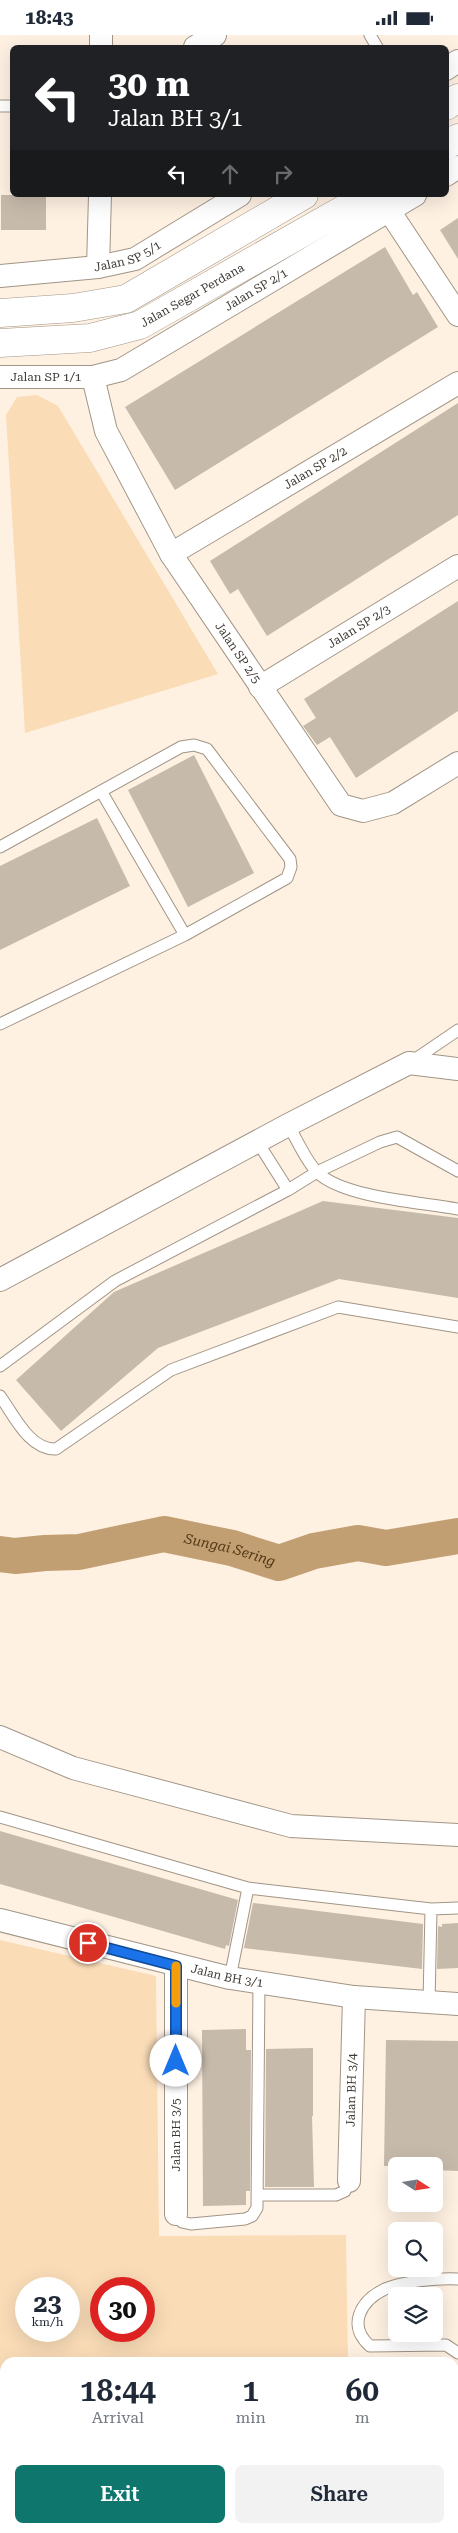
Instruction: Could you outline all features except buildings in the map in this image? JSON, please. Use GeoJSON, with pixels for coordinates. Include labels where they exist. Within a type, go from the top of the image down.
{"type":"FeatureCollection","features":[{"type":"Feature","properties":{"kind":"street"},"geometry":{"type":"LineString","coordinates":[[198,45],[215,35]]}},
{"type":"Feature","properties":{"kind":"street"},"geometry":{"type":"LineString","coordinates":[[98,267],[100,197]]}},
{"type":"Feature","properties":{"kind":"street","name":"Jalan SP 5/1"},"geometry":{"type":"LineString","coordinates":[[0,276],[98,267],[135,259],[237,197]]}},
{"type":"Feature","properties":{"kind":"street"},"geometry":{"type":"LineString","coordinates":[[0,313],[73,308],[126,299],[301,197]]}},
{"type":"Feature","properties":{"kind":"street","name":"Jalan SP 2/1"},"geometry":{"type":"LineString","coordinates":[[92,377],[121,370],[379,201],[403,197]]}},
{"type":"Feature","properties":{"kind":"street"},"geometry":{"type":"LineString","coordinates":[[379,201],[458,315]]}},
{"type":"Feature","properties":{"kind":"street","name":"Jalan Segar Perdana"},"geometry":{"type":"LineString","coordinates":[[0,343],[90,338],[140,325],[379,201]]}},
{"type":"Feature","properties":{"kind":"street","name":"Jalan SP 1/1"},"geometry":{"type":"LineString","coordinates":[[0,377],[92,377]]}},
{"type":"Feature","properties":{"kind":"street","name":"Jalan SP 2/5"},"geometry":{"type":"LineString","coordinates":[[92,377],[106,431],[171,554],[341,805],[363,811],[393,803],[458,763]]}},
{"type":"Feature","properties":{"kind":"street","name":"Jalan SP 2/2"},"geometry":{"type":"LineString","coordinates":[[171,554],[458,383]]}},
{"type":"Feature","properties":{"kind":"street","name":"Jalan SP 2/3"},"geometry":{"type":"LineString","coordinates":[[260,687],[458,566]]}},
{"type":"Feature","properties":{"kind":"street"},"geometry":{"type":"LineString","coordinates":[[0,1280],[257,1141],[409,1063],[458,1069]]}},
{"type":"Feature","properties":{"kind":"street"},"geometry":{"type":"LineString","coordinates":[[0,1737],[73,1768],[291,1826],[458,1835]]}},
{"type":"Feature","properties":{"kind":"street","name":"Jalan BH 3/1"},"geometry":{"type":"LineString","coordinates":[[0,1920],[176,1966],[230,1978],[354,1997],[458,2004]]}},
{"type":"Feature","properties":{"kind":"street","name":"Jalan BH 3/5"},"geometry":{"type":"LineString","coordinates":[[176,1966],[176,2214]]}},
{"type":"Feature","properties":{"kind":"street","name":"Jalan BH 3/4"},"geometry":{"type":"LineString","coordinates":[[349,2181],[354,1997]]}},
{"type":"Feature","properties":{"kind":"lane"},"geometry":{"type":"LineString","coordinates":[[0,847],[181,747],[194,745],[207,749],[290,859],[291,867],[287,877],[185,935],[0,1024]]}},
{"type":"Feature","properties":{"kind":"lane"},"geometry":{"type":"LineString","coordinates":[[101,791],[185,935]]}},
{"type":"Feature","properties":{"kind":"lane"},"geometry":{"type":"LineString","coordinates":[[409,1063],[458,1030]]}},
{"type":"Feature","properties":{"kind":"lane"},"geometry":{"type":"LineString","coordinates":[[288,1125],[317,1172],[332,1184],[350,1190],[458,1209]]}},
{"type":"Feature","properties":{"kind":"lane"},"geometry":{"type":"LineString","coordinates":[[0,1366],[116,1281],[288,1190],[317,1172],[380,1141],[397,1137],[458,1171]]}},
{"type":"Feature","properties":{"kind":"lane"},"geometry":{"type":"LineString","coordinates":[[257,1141],[288,1190]]}},
{"type":"Feature","properties":{"kind":"lane"},"geometry":{"type":"LineString","coordinates":[[0,1396],[33,1441],[46,1449],[56,1449],[171,1370],[338,1307],[458,1327]]}},
{"type":"Feature","properties":{"kind":"lane"},"geometry":{"type":"LineString","coordinates":[[0,1817],[248,1888],[431,1909],[458,1908]]}},
{"type":"Feature","properties":{"kind":"lane"},"geometry":{"type":"LineString","coordinates":[[230,1978],[248,1888]]}},
{"type":"Feature","properties":{"kind":"lane"},"geometry":{"type":"LineString","coordinates":[[429,2003],[431,1909]]}},
{"type":"Feature","properties":{"kind":"lane"},"geometry":{"type":"LineString","coordinates":[[176,2214],[182,2222],[191,2224],[245,2219],[252,2216],[257,2208],[259,1983]]}},
{"type":"Feature","properties":{"kind":"lane"},"geometry":{"type":"LineString","coordinates":[[257,2195],[336,2195],[345,2191],[349,2181]]}},
{"type":"Feature","properties":{"kind":"lane"},"geometry":{"type":"LineString","coordinates":[[458,2279],[437,2278],[385,2289],[362,2307],[357,2320],[360,2338],[370,2346],[446,2345],[458,2353]]}},
{"type":"Feature","properties":{"kind":"shaded area"},"geometry":{"type":"Polygon","coordinates":[[[37,395],[58,406],[218,674],[25,733],[6,415],[17,397],[37,395]]]}},
{"type":"Feature","properties":{"kind":"shaded area"},"geometry":{"type":"Polygon","coordinates":[[[0,1940],[156,1976],[159,2236],[346,2235],[348,2357],[0,2357],[0,1940]]]}},
{"type":"Feature","properties":{"kind":"waterway","name":"Sungai Sering"},"geometry":{"type":"LineString","coordinates":[[0,1554],[15,1556],[79,1552],[164,1534],[232,1548],[279,1563],[314,1551],[358,1543],[386,1548],[458,1536]]}},
{"type":"Feature","properties":{"kind":"slow traffic"},"geometry":{"type":"LineString","coordinates":[[176,1966],[176,2003]]}},
{"type":"Feature","properties":{"kind":"route"},"geometry":{"type":"LineString","coordinates":[[88,1943],[176,1966],[176,2061]]}}]}
